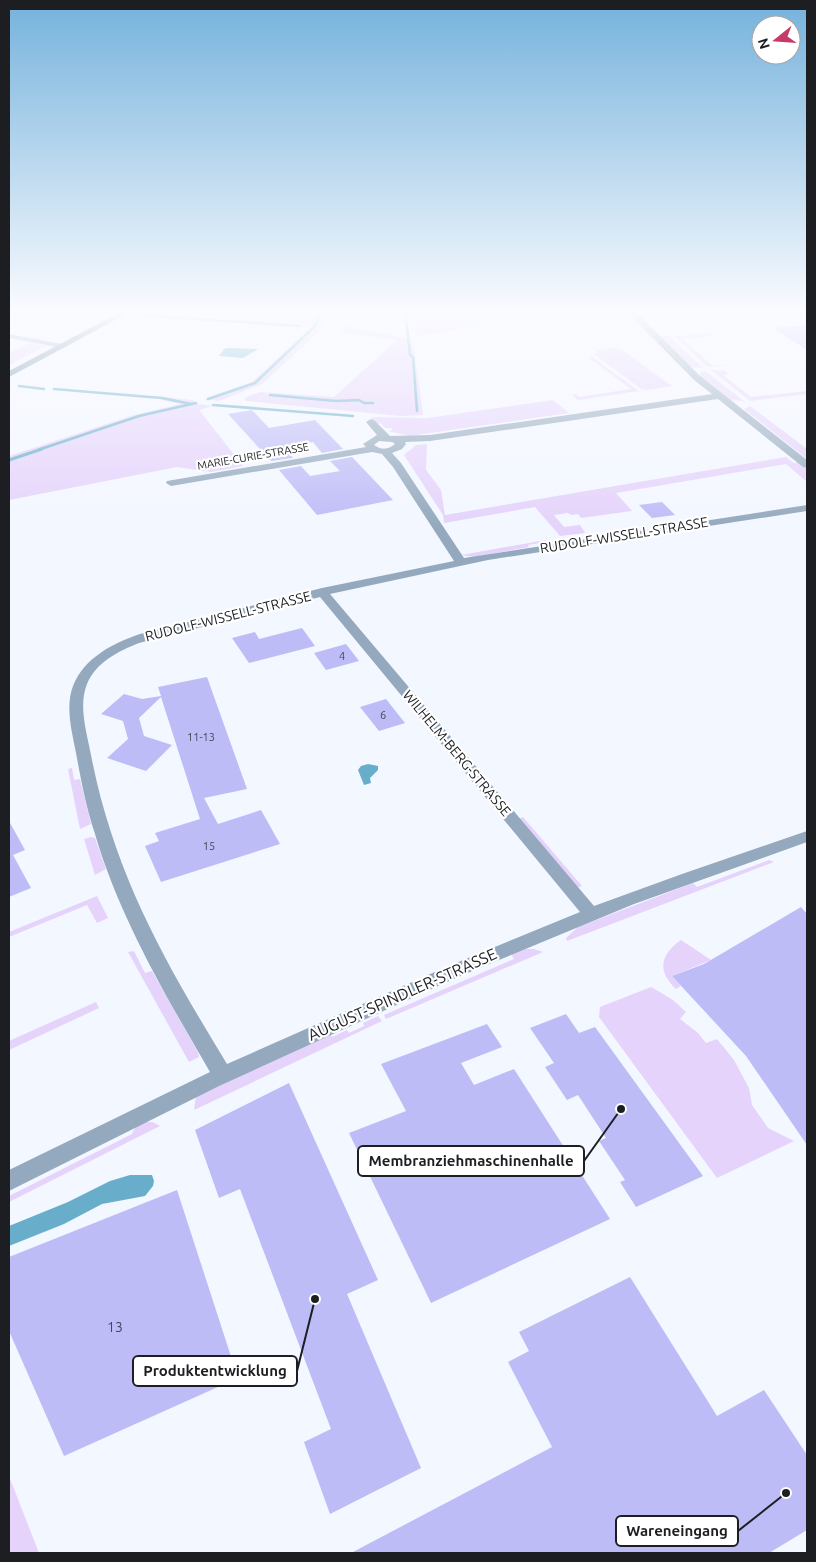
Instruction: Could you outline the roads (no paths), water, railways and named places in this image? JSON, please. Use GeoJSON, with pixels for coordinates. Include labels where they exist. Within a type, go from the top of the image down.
{"type":"FeatureCollection","features":[{"type":"Feature","properties":{"kind":"street"},"geometry":{"type":"LineString","coordinates":[[702,382],[807,465]]}},
{"type":"Feature","properties":{"kind":"street"},"geometry":{"type":"LineString","coordinates":[[390,444],[370,441],[370,447],[719,396]]}},
{"type":"Feature","properties":{"kind":"street"},"geometry":{"type":"LineString","coordinates":[[372,423],[373,430],[390,444],[397,465],[461,562]]}},
{"type":"Feature","properties":{"kind":"street","name":"MARIE-CURIE-STRASSE"},"geometry":{"type":"LineString","coordinates":[[171,483],[340,454],[370,447]]}},
{"type":"Feature","properties":{"kind":"street","name":"RUDOLF-WISSELL-STRASSE"},"geometry":{"type":"LineString","coordinates":[[222,1074],[160,968],[131,910],[115,873],[93,808],[77,715],[79,687],[83,677],[96,664],[118,647],[134,640],[322,592],[461,562],[583,541],[807,508]]}},
{"type":"Feature","properties":{"kind":"street","name":"WILHELM-BERG-STRASSE"},"geometry":{"type":"LineString","coordinates":[[322,592],[591,914]]}},
{"type":"Feature","properties":{"kind":"street","name":"AUGUST-SPINDLER-STRASSE"},"geometry":{"type":"LineString","coordinates":[[9,1181],[222,1074],[472,962],[677,881],[807,836]]}},
{"type":"Feature","properties":{"kind":"water"},"geometry":{"type":"Polygon","coordinates":[[[368,764],[378,766],[378,770],[370,778],[371,783],[364,785],[358,770],[361,766],[368,764]]]}},
{"type":"Feature","properties":{"kind":"water"},"geometry":{"type":"Polygon","coordinates":[[[130,1175],[152,1175],[153,1186],[145,1196],[102,1204],[64,1224],[9,1246],[9,1226],[68,1202],[110,1181],[130,1175]]]}},
{"type":"Feature","properties":{"kind":"waterway"},"geometry":{"type":"LineString","coordinates":[[208,399],[256,382]]}},
{"type":"Feature","properties":{"kind":"waterway"},"geometry":{"type":"LineString","coordinates":[[415,382],[417,411]]}},
{"type":"Feature","properties":{"kind":"waterway"},"geometry":{"type":"LineString","coordinates":[[19,386],[44,389]]}},
{"type":"Feature","properties":{"kind":"waterway"},"geometry":{"type":"LineString","coordinates":[[54,389],[162,398],[191,404]]}},
{"type":"Feature","properties":{"kind":"waterway"},"geometry":{"type":"LineString","coordinates":[[270,395],[336,401],[359,400],[364,403],[373,403]]}},
{"type":"Feature","properties":{"kind":"waterway"},"geometry":{"type":"LineString","coordinates":[[38,450],[139,416],[196,403]]}},
{"type":"Feature","properties":{"kind":"waterway"},"geometry":{"type":"LineString","coordinates":[[213,405],[353,416]]}},
{"type":"Feature","properties":{"kind":"waterway"},"geometry":{"type":"LineString","coordinates":[[9,460],[42,449]]}},
{"type":"Feature","properties":{"kind":"place","name":"Membranziehmaschinenhalle"},"geometry":{"type":"Point","coordinates":[621,1109]}},
{"type":"Feature","properties":{"kind":"place","name":"Produktentwicklung"},"geometry":{"type":"Point","coordinates":[315,1299]}},
{"type":"Feature","properties":{"kind":"place","name":"Wareneingang"},"geometry":{"type":"Point","coordinates":[786,1493]}}]}
